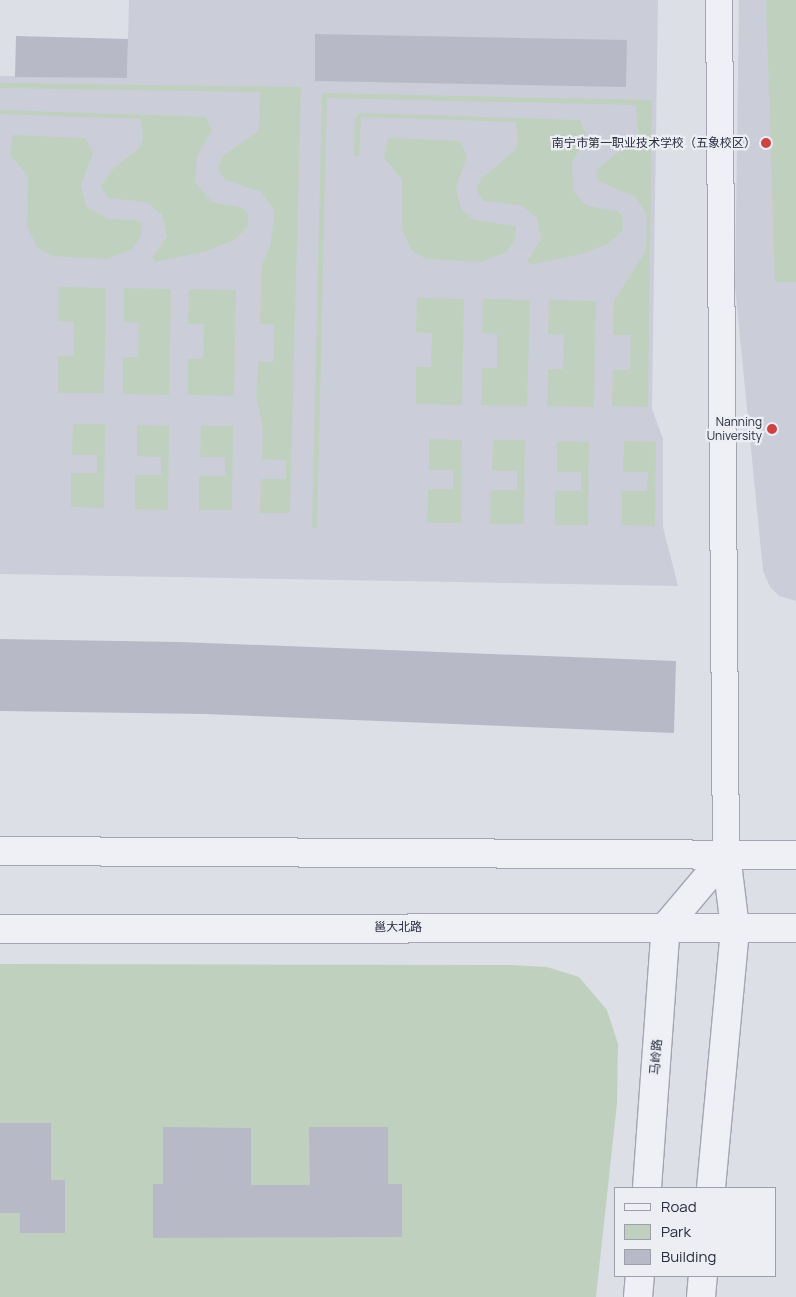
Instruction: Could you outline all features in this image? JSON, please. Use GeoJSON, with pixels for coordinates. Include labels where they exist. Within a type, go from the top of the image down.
{"type":"FeatureCollection","features":[{"type":"Feature","properties":{"kind":"street"},"geometry":{"type":"LineString","coordinates":[[711,1187],[735,928],[726,855],[719,0]]}},
{"type":"Feature","properties":{"kind":"street"},"geometry":{"type":"LineString","coordinates":[[0,851],[796,855]]}},
{"type":"Feature","properties":{"kind":"street"},"geometry":{"type":"LineString","coordinates":[[666,926],[726,855]]}},
{"type":"Feature","properties":{"kind":"street","name":"邕大北路"},"geometry":{"type":"LineString","coordinates":[[0,929],[666,926],[796,928]]}},
{"type":"Feature","properties":{"kind":"street","name":"马岭路"},"geometry":{"type":"LineString","coordinates":[[646,1187],[666,926]]}},
{"type":"Feature","properties":{"kind":"street"},"geometry":{"type":"LineString","coordinates":[[638,1297],[640,1277]]}},
{"type":"Feature","properties":{"kind":"street"},"geometry":{"type":"LineString","coordinates":[[701,1297],[703,1277]]}},
{"type":"Feature","properties":{"kind":"shaded area"},"geometry":{"type":"Polygon","coordinates":[[[129,0],[658,0],[652,409],[663,439],[663,527],[678,586],[0,574],[0,76],[127,78],[129,0]]]}},
{"type":"Feature","properties":{"kind":"shaded area"},"geometry":{"type":"Polygon","coordinates":[[[739,0],[796,0],[796,601],[779,596],[770,587],[763,571],[735,287],[739,0]]]}},
{"type":"Feature","properties":{"kind":"green space"},"geometry":{"type":"Polygon","coordinates":[[[766,0],[796,0],[796,282],[775,282],[766,0]]]}},
{"type":"Feature","properties":{"kind":"green space"},"geometry":{"type":"Polygon","coordinates":[[[0,83],[301,87],[290,513],[260,513],[261,479],[286,479],[286,460],[262,459],[263,429],[256,396],[258,362],[273,362],[274,324],[260,324],[262,265],[271,243],[274,210],[261,192],[225,180],[218,169],[222,157],[259,130],[260,92],[0,88],[0,83]]]}},
{"type":"Feature","properties":{"kind":"green space"},"geometry":{"type":"Polygon","coordinates":[[[322,93],[652,100],[648,407],[612,406],[613,370],[630,370],[631,335],[613,335],[614,301],[646,250],[647,215],[635,197],[598,181],[596,170],[638,136],[636,105],[327,98],[317,528],[312,528],[322,93]]]}},
{"type":"Feature","properties":{"kind":"green space"},"geometry":{"type":"Polygon","coordinates":[[[0,110],[206,117],[212,131],[197,156],[195,182],[212,202],[242,208],[248,213],[248,227],[234,240],[207,251],[155,262],[153,257],[167,236],[162,215],[147,202],[108,198],[101,186],[113,169],[139,148],[143,139],[141,119],[0,114],[0,110]]]}},
{"type":"Feature","properties":{"kind":"green space"},"geometry":{"type":"Polygon","coordinates":[[[360,113],[580,120],[586,134],[572,164],[574,192],[587,206],[617,211],[622,216],[623,230],[608,244],[582,254],[529,265],[528,260],[541,239],[537,218],[521,205],[483,201],[476,189],[482,178],[514,151],[518,143],[516,122],[361,117],[359,156],[354,156],[355,119],[360,113]]]}},
{"type":"Feature","properties":{"kind":"green space"},"geometry":{"type":"Polygon","coordinates":[[[13,135],[85,138],[93,153],[81,185],[86,206],[108,219],[137,220],[141,223],[142,234],[133,249],[107,259],[52,256],[37,247],[27,226],[28,176],[10,155],[13,135]]]}},
{"type":"Feature","properties":{"kind":"green space"},"geometry":{"type":"Polygon","coordinates":[[[388,138],[460,141],[467,156],[456,188],[461,209],[474,220],[516,226],[516,237],[507,252],[482,262],[426,259],[411,250],[402,229],[402,180],[384,158],[388,138]]]}},
{"type":"Feature","properties":{"kind":"green space"},"geometry":{"type":"Polygon","coordinates":[[[59,287],[106,288],[104,393],[58,393],[58,356],[73,356],[74,322],[58,321],[59,287]]]}},
{"type":"Feature","properties":{"kind":"green space"},"geometry":{"type":"Polygon","coordinates":[[[124,288],[171,289],[169,395],[123,394],[123,357],[138,357],[139,323],[124,322],[124,288]]]}},
{"type":"Feature","properties":{"kind":"green space"},"geometry":{"type":"Polygon","coordinates":[[[189,289],[236,290],[234,396],[188,395],[188,359],[203,359],[204,324],[188,324],[189,289]]]}},
{"type":"Feature","properties":{"kind":"green space"},"geometry":{"type":"Polygon","coordinates":[[[417,298],[464,299],[462,405],[416,404],[416,367],[431,367],[432,333],[416,332],[417,298]]]}},
{"type":"Feature","properties":{"kind":"green space"},"geometry":{"type":"Polygon","coordinates":[[[483,299],[530,300],[527,406],[481,405],[482,368],[497,368],[497,334],[482,333],[483,299]]]}},
{"type":"Feature","properties":{"kind":"green space"},"geometry":{"type":"Polygon","coordinates":[[[549,300],[596,301],[594,407],[547,406],[548,369],[563,369],[564,335],[548,334],[549,300]]]}},
{"type":"Feature","properties":{"kind":"green space"},"geometry":{"type":"Polygon","coordinates":[[[73,424],[105,424],[104,508],[71,507],[71,473],[97,473],[97,455],[72,455],[73,424]]]}},
{"type":"Feature","properties":{"kind":"green space"},"geometry":{"type":"Polygon","coordinates":[[[137,425],[169,426],[168,510],[135,509],[135,475],[161,475],[161,457],[137,456],[137,425]]]}},
{"type":"Feature","properties":{"kind":"green space"},"geometry":{"type":"Polygon","coordinates":[[[201,426],[233,426],[232,510],[199,510],[199,476],[225,476],[225,457],[200,457],[201,426]]]}},
{"type":"Feature","properties":{"kind":"green space"},"geometry":{"type":"Polygon","coordinates":[[[429,439],[462,440],[461,523],[427,523],[428,489],[453,489],[453,470],[429,470],[429,439]]]}},
{"type":"Feature","properties":{"kind":"green space"},"geometry":{"type":"Polygon","coordinates":[[[493,440],[525,440],[524,524],[490,524],[491,490],[517,490],[517,471],[492,471],[493,440]]]}},
{"type":"Feature","properties":{"kind":"green space"},"geometry":{"type":"Polygon","coordinates":[[[557,441],[589,442],[588,525],[555,525],[555,491],[581,491],[581,472],[557,472],[557,441]]]}},
{"type":"Feature","properties":{"kind":"green space"},"geometry":{"type":"Polygon","coordinates":[[[624,441],[656,442],[655,526],[622,525],[622,491],[647,491],[648,472],[623,472],[624,441]]]}},
{"type":"Feature","properties":{"kind":"green space"},"geometry":{"type":"Polygon","coordinates":[[[0,964],[510,965],[547,967],[579,977],[607,1010],[618,1044],[617,1103],[596,1297],[0,1297],[0,964]]]}},
{"type":"Feature","properties":{"kind":"building"},"geometry":{"type":"Polygon","coordinates":[[[315,34],[627,40],[626,87],[315,81],[315,34]]]}},
{"type":"Feature","properties":{"kind":"building"},"geometry":{"type":"Polygon","coordinates":[[[16,36],[128,39],[127,78],[15,77],[16,36]]]}},
{"type":"Feature","properties":{"kind":"building"},"geometry":{"type":"Polygon","coordinates":[[[0,639],[180,642],[676,661],[674,733],[204,714],[0,711],[0,639]]]}},
{"type":"Feature","properties":{"kind":"building"},"geometry":{"type":"Polygon","coordinates":[[[0,1123],[51,1123],[51,1180],[65,1180],[65,1233],[20,1233],[20,1213],[0,1213],[0,1123]]]}},
{"type":"Feature","properties":{"kind":"building"},"geometry":{"type":"Polygon","coordinates":[[[163,1127],[251,1128],[251,1185],[310,1185],[309,1127],[388,1127],[388,1184],[402,1184],[402,1237],[153,1238],[153,1184],[163,1184],[163,1127]]]}},
{"type":"Feature","properties":{"kind":"place","name":"南宁市第一职业技术学校（五象校区）"},"geometry":{"type":"Point","coordinates":[766,143]}},
{"type":"Feature","properties":{"kind":"place","name":"Nanning University"},"geometry":{"type":"Point","coordinates":[772,429]}}]}
